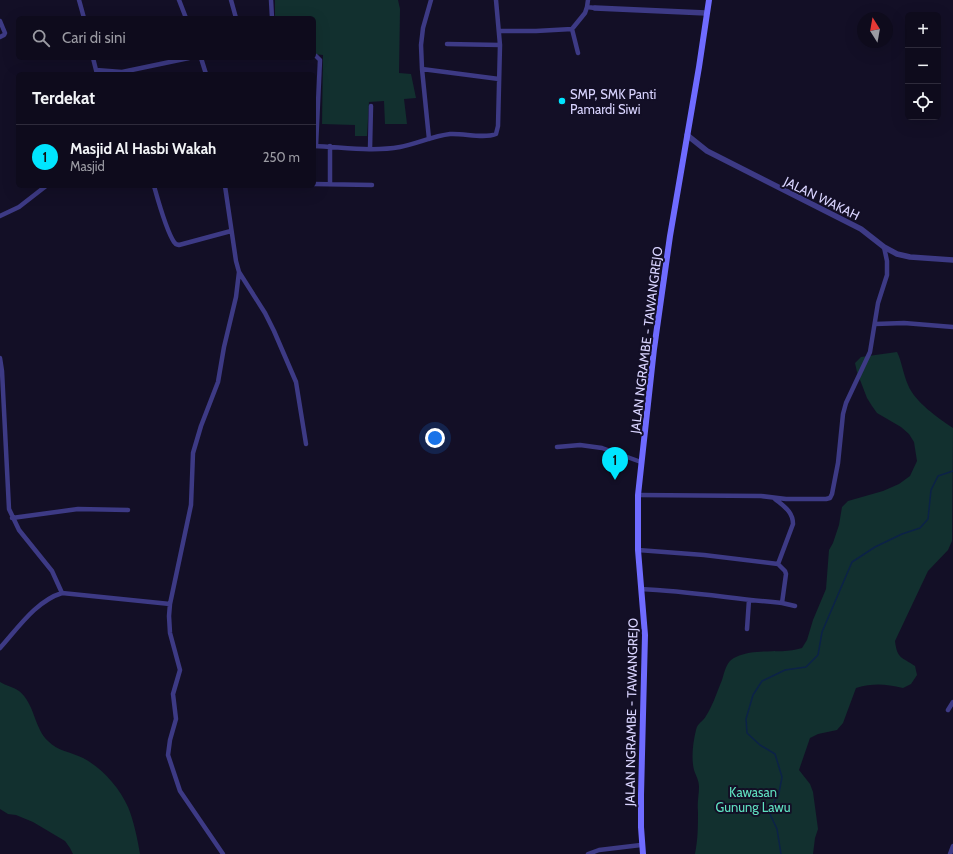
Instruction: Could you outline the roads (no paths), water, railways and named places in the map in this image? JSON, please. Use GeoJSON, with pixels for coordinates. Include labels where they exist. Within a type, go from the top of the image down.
{"type":"FeatureCollection","features":[{"type":"Feature","properties":{"kind":"main road","name":"JALAN NGRAMBE - TAWANGREJO"},"geometry":{"type":"LineString","coordinates":[[643,854],[641,795],[645,635],[638,550],[638,495],[655,342],[670,236],[709,0]]}},
{"type":"Feature","properties":{"kind":"street"},"geometry":{"type":"LineString","coordinates":[[79,0],[83,16]]}},
{"type":"Feature","properties":{"kind":"street"},"geometry":{"type":"LineString","coordinates":[[178,0],[185,16]]}},
{"type":"Feature","properties":{"kind":"street"},"geometry":{"type":"LineString","coordinates":[[231,0],[235,16]]}},
{"type":"Feature","properties":{"kind":"street"},"geometry":{"type":"LineString","coordinates":[[271,0],[272,16]]}},
{"type":"Feature","properties":{"kind":"street"},"geometry":{"type":"LineString","coordinates":[[430,139],[422,69],[423,28],[431,0]]}},
{"type":"Feature","properties":{"kind":"street"},"geometry":{"type":"LineString","coordinates":[[316,146],[370,149],[400,147],[450,134],[496,134],[498,126],[500,45],[496,0]]}},
{"type":"Feature","properties":{"kind":"street"},"geometry":{"type":"LineString","coordinates":[[499,31],[572,29],[585,13],[588,0]]}},
{"type":"Feature","properties":{"kind":"street"},"geometry":{"type":"LineString","coordinates":[[587,7],[706,13]]}},
{"type":"Feature","properties":{"kind":"street"},"geometry":{"type":"LineString","coordinates":[[0,21],[5,33],[0,37]]}},
{"type":"Feature","properties":{"kind":"street"},"geometry":{"type":"LineString","coordinates":[[572,29],[578,53]]}},
{"type":"Feature","properties":{"kind":"street"},"geometry":{"type":"LineString","coordinates":[[447,44],[500,45]]}},
{"type":"Feature","properties":{"kind":"street"},"geometry":{"type":"LineString","coordinates":[[316,56],[320,60],[316,129]]}},
{"type":"Feature","properties":{"kind":"street"},"geometry":{"type":"LineString","coordinates":[[93,60],[96,72],[122,72],[179,60]]}},
{"type":"Feature","properties":{"kind":"street"},"geometry":{"type":"LineString","coordinates":[[202,60],[205,72]]}},
{"type":"Feature","properties":{"kind":"street"},"geometry":{"type":"LineString","coordinates":[[422,69],[499,79]]}},
{"type":"Feature","properties":{"kind":"street"},"geometry":{"type":"LineString","coordinates":[[370,106],[370,149]]}},
{"type":"Feature","properties":{"kind":"street","name":"JALAN WAKAH"},"geometry":{"type":"LineString","coordinates":[[687,135],[707,151],[861,229],[884,247],[897,254],[910,257],[953,260]]}},
{"type":"Feature","properties":{"kind":"street"},"geometry":{"type":"LineString","coordinates":[[330,146],[330,184]]}},
{"type":"Feature","properties":{"kind":"street"},"geometry":{"type":"LineString","coordinates":[[316,184],[372,185]]}},
{"type":"Feature","properties":{"kind":"street"},"geometry":{"type":"LineString","coordinates":[[0,216],[19,208],[44,188]]}},
{"type":"Feature","properties":{"kind":"street"},"geometry":{"type":"LineString","coordinates":[[155,188],[165,222],[173,241],[176,244],[179,245],[231,231]]}},
{"type":"Feature","properties":{"kind":"street"},"geometry":{"type":"LineString","coordinates":[[223,854],[180,791],[168,755],[170,740],[176,719],[173,694],[180,670],[170,633],[170,604],[191,505],[193,453],[201,426],[218,382],[224,347],[236,297],[239,272],[231,231],[225,188]]}},
{"type":"Feature","properties":{"kind":"street"},"geometry":{"type":"LineString","coordinates":[[638,495],[761,496],[774,498],[826,499],[831,496],[838,463],[843,414],[846,402],[870,352],[878,303],[887,275],[887,261],[884,247]]}},
{"type":"Feature","properties":{"kind":"street"},"geometry":{"type":"LineString","coordinates":[[239,272],[265,313],[296,382],[306,444]]}},
{"type":"Feature","properties":{"kind":"street"},"geometry":{"type":"LineString","coordinates":[[875,324],[904,323],[953,327]]}},
{"type":"Feature","properties":{"kind":"street"},"geometry":{"type":"LineString","coordinates":[[0,358],[7,461],[8,509],[25,539],[52,571],[62,593]]}},
{"type":"Feature","properties":{"kind":"street"},"geometry":{"type":"LineString","coordinates":[[557,447],[580,446],[602,448],[641,462]]}},
{"type":"Feature","properties":{"kind":"street"},"geometry":{"type":"LineString","coordinates":[[774,498],[791,512],[793,520],[793,524],[778,564]]}},
{"type":"Feature","properties":{"kind":"street"},"geometry":{"type":"LineString","coordinates":[[12,518],[78,509],[128,510]]}},
{"type":"Feature","properties":{"kind":"street"},"geometry":{"type":"LineString","coordinates":[[638,550],[704,555],[778,564],[786,574],[782,603]]}},
{"type":"Feature","properties":{"kind":"street"},"geometry":{"type":"LineString","coordinates":[[641,589],[680,591],[796,606]]}},
{"type":"Feature","properties":{"kind":"street"},"geometry":{"type":"LineString","coordinates":[[0,648],[36,609],[48,599],[62,593],[170,604]]}},
{"type":"Feature","properties":{"kind":"street"},"geometry":{"type":"LineString","coordinates":[[747,629],[749,600]]}},
{"type":"Feature","properties":{"kind":"street"},"geometry":{"type":"LineString","coordinates":[[948,710],[953,702]]}},
{"type":"Feature","properties":{"kind":"street"},"geometry":{"type":"LineString","coordinates":[[588,854],[599,850],[642,845]]}},
{"type":"Feature","properties":{"kind":"street"},"geometry":{"type":"LineString","coordinates":[[950,854],[953,846]]}},
{"type":"Feature","properties":{"kind":"waterway"},"geometry":{"type":"LineString","coordinates":[[781,854],[777,829],[769,812],[779,793],[782,777],[775,754],[760,745],[747,733],[746,719],[753,695],[762,681],[785,670],[806,667],[818,655],[822,632],[852,562],[875,547],[902,534],[920,528],[928,519],[931,490],[938,476],[953,471]]}},
{"type":"Feature","properties":{"kind":"place","name":"SMP, SMK Panti Pamardi Siwi"},"geometry":{"type":"Point","coordinates":[562,101]}},
{"type":"Feature","properties":{"kind":"place","name":"Masjid Al Hasbi Wakah"},"geometry":{"type":"Point","coordinates":[615,480]}},
{"type":"Feature","properties":{"kind":"park label","name":"Kawasan Gunung Lawu"},"geometry":{"type":"Point","coordinates":[753,800]}}]}
